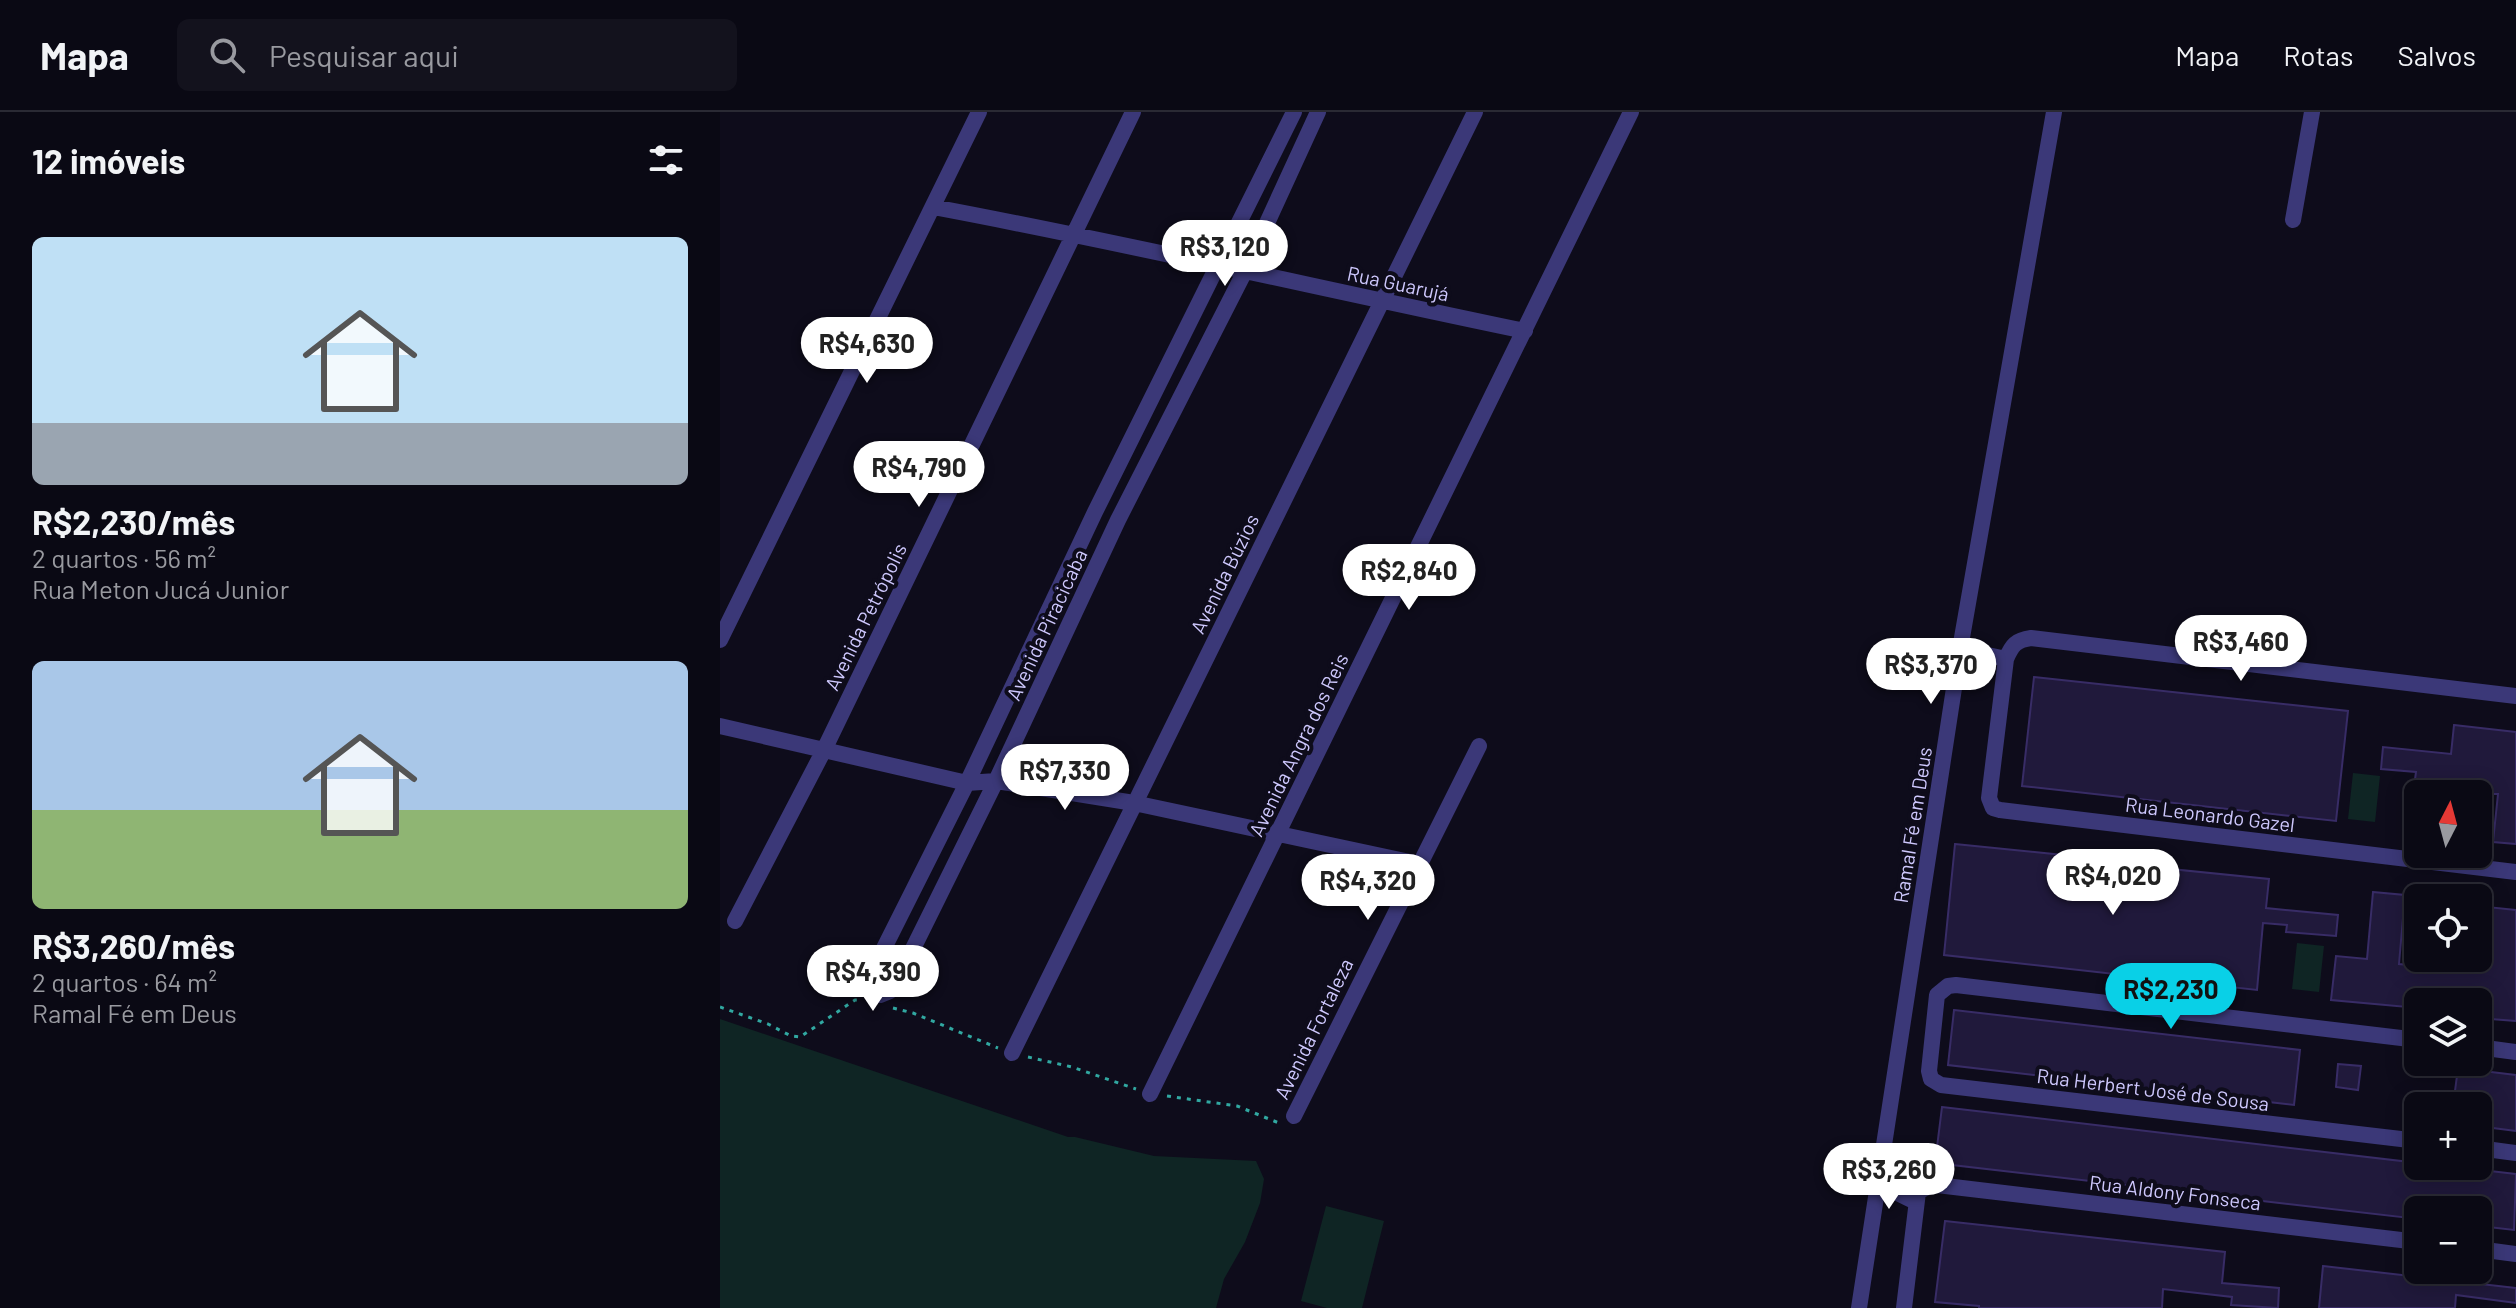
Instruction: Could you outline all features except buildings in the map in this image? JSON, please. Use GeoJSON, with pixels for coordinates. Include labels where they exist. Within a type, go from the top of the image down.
{"type":"FeatureCollection","features":[{"type":"Feature","properties":{"kind":"street"},"geometry":{"type":"LineString","coordinates":[[720,640],[979,112]]}},
{"type":"Feature","properties":{"kind":"street","name":"Avenida Petrópolis"},"geometry":{"type":"LineString","coordinates":[[735,921],[824,750],[1133,112]]}},
{"type":"Feature","properties":{"kind":"street","name":"Avenida Piracicaba"},"geometry":{"type":"LineString","coordinates":[[1294,112],[1095,512],[967,783],[869,978],[871,990],[880,995],[890,991],[896,983],[996,781],[1118,520],[1245,271],[1318,112]]}},
{"type":"Feature","properties":{"kind":"street","name":"Avenida Búzios"},"geometry":{"type":"LineString","coordinates":[[1012,1053],[1475,112]]}},
{"type":"Feature","properties":{"kind":"street","name":"Avenida Angra dos Reis"},"geometry":{"type":"LineString","coordinates":[[1150,1094],[1631,112]]}},
{"type":"Feature","properties":{"kind":"street","name":"Ramal Fé em Deus"},"geometry":{"type":"LineString","coordinates":[[1859,1308],[1960,649],[2054,112]]}},
{"type":"Feature","properties":{"kind":"street"},"geometry":{"type":"LineString","coordinates":[[2293,220],[2312,112]]}},
{"type":"Feature","properties":{"kind":"street","name":"Rua Guarujá"},"geometry":{"type":"LineString","coordinates":[[933,207],[1074,233],[1218,267],[1525,331]]}},
{"type":"Feature","properties":{"kind":"street"},"geometry":{"type":"LineString","coordinates":[[1960,649],[2006,659],[2011,646],[2019,640],[2031,638],[2516,696]]}},
{"type":"Feature","properties":{"kind":"street","name":"Rua Leonardo Gazel"},"geometry":{"type":"LineString","coordinates":[[2006,659],[1989,798],[1993,808],[2516,872]]}},
{"type":"Feature","properties":{"kind":"street"},"geometry":{"type":"LineString","coordinates":[[720,726],[967,783],[996,781],[1134,803],[1419,864]]}},
{"type":"Feature","properties":{"kind":"street","name":"Avenida Fortaleza"},"geometry":{"type":"LineString","coordinates":[[1294,1116],[1479,746]]}},
{"type":"Feature","properties":{"kind":"street"},"geometry":{"type":"LineString","coordinates":[[1908,991],[1937,995],[1948,986],[1956,985],[2404,1038]]}},
{"type":"Feature","properties":{"kind":"street","name":"Rua Herbert José de Sousa"},"geometry":{"type":"LineString","coordinates":[[1937,995],[1929,1071],[1931,1079],[1941,1085],[2404,1139]]}},
{"type":"Feature","properties":{"kind":"street"},"geometry":{"type":"LineString","coordinates":[[2492,1049],[2516,1052]]}},
{"type":"Feature","properties":{"kind":"street"},"geometry":{"type":"LineString","coordinates":[[2492,1150],[2516,1153]]}},
{"type":"Feature","properties":{"kind":"street"},"geometry":{"type":"LineString","coordinates":[[1879,1184],[1916,1202],[1904,1308]]}},
{"type":"Feature","properties":{"kind":"street","name":"Rua Aldony Fonseca"},"geometry":{"type":"LineString","coordinates":[[1916,1202],[1918,1192],[1937,1185],[2404,1240]]}},
{"type":"Feature","properties":{"kind":"street"},"geometry":{"type":"LineString","coordinates":[[2492,1251],[2516,1254]]}},
{"type":"Feature","properties":{"kind":"green space"},"geometry":{"type":"Polygon","coordinates":[[[2353,773],[2380,776],[2375,822],[2348,819],[2353,773]]]}},
{"type":"Feature","properties":{"kind":"green space"},"geometry":{"type":"Polygon","coordinates":[[[2297,943],[2324,946],[2319,992],[2292,989],[2297,943]]]}},
{"type":"Feature","properties":{"kind":"green space"},"geometry":{"type":"Polygon","coordinates":[[[720,1019],[1068,1137],[1154,1156],[1256,1161],[1264,1179],[1260,1203],[1245,1242],[1224,1279],[1216,1308],[720,1308],[720,1019]]]}},
{"type":"Feature","properties":{"kind":"green space"},"geometry":{"type":"Polygon","coordinates":[[[1326,1206],[1384,1221],[1362,1308],[1327,1308],[1301,1301],[1326,1206]]]}}]}
